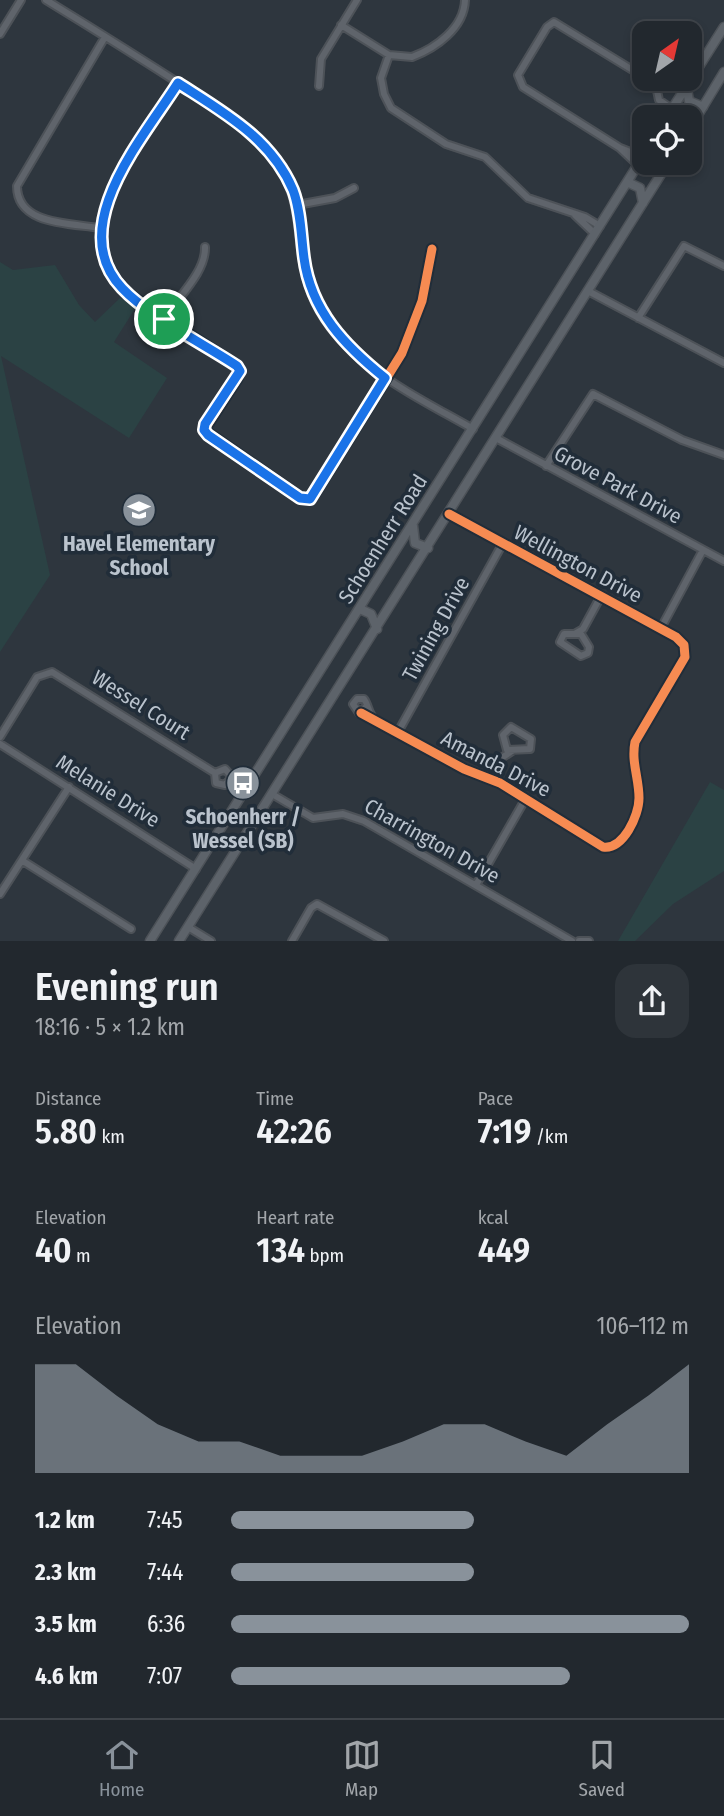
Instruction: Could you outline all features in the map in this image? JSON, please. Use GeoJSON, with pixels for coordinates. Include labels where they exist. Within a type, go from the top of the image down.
{"type":"FeatureCollection","features":[{"type":"Feature","properties":{"kind":"main road"},"geometry":{"type":"LineString","coordinates":[[702,62],[724,27]]}},
{"type":"Feature","properties":{"kind":"main road"},"geometry":{"type":"LineString","coordinates":[[688,91],[689,101],[703,107],[724,72]]}},
{"type":"Feature","properties":{"kind":"main road","name":"Schoenherr Road"},"geometry":{"type":"LineString","coordinates":[[151,941],[632,174]]}},
{"type":"Feature","properties":{"kind":"main road","name":"Schoenherr Road"},"geometry":{"type":"LineString","coordinates":[[179,941],[660,175]]}},
{"type":"Feature","properties":{"kind":"main road"},"geometry":{"type":"LineString","coordinates":[[627,182],[640,188],[643,203]]}},
{"type":"Feature","properties":{"kind":"main road"},"geometry":{"type":"LineString","coordinates":[[414,523],[412,536],[415,543],[428,548]]}},
{"type":"Feature","properties":{"kind":"main road"},"geometry":{"type":"LineString","coordinates":[[360,609],[371,614],[377,629]]}},
{"type":"Feature","properties":{"kind":"street"},"geometry":{"type":"LineString","coordinates":[[0,33],[21,0]]}},
{"type":"Feature","properties":{"kind":"street"},"geometry":{"type":"LineString","coordinates":[[46,0],[231,117],[263,144],[293,191],[310,291],[341,338],[385,378],[473,429]]}},
{"type":"Feature","properties":{"kind":"street"},"geometry":{"type":"LineString","coordinates":[[320,86],[321,59],[356,0]]}},
{"type":"Feature","properties":{"kind":"street"},"geometry":{"type":"LineString","coordinates":[[341,25],[389,55],[412,57],[431,47],[458,24],[465,0]]}},
{"type":"Feature","properties":{"kind":"street"},"geometry":{"type":"LineString","coordinates":[[632,70],[554,22],[547,27],[518,75],[523,87],[632,154]]}},
{"type":"Feature","properties":{"kind":"street"},"geometry":{"type":"LineString","coordinates":[[100,228],[29,213],[20,205],[17,186],[25,167],[105,37]]}},
{"type":"Feature","properties":{"kind":"street"},"geometry":{"type":"LineString","coordinates":[[389,55],[381,78],[384,94],[391,108],[446,144],[485,157],[528,198],[575,215],[597,230]]}},
{"type":"Feature","properties":{"kind":"street"},"geometry":{"type":"LineString","coordinates":[[178,83],[112,189],[100,228],[104,259],[115,280],[130,295],[240,371],[204,430],[300,498],[310,499],[414,327],[432,249]]}},
{"type":"Feature","properties":{"kind":"street"},"geometry":{"type":"LineString","coordinates":[[657,91],[659,100],[667,105]]}},
{"type":"Feature","properties":{"kind":"street"},"geometry":{"type":"LineString","coordinates":[[297,205],[335,198],[354,188]]}},
{"type":"Feature","properties":{"kind":"street"},"geometry":{"type":"LineString","coordinates":[[638,318],[684,246],[724,266]]}},
{"type":"Feature","properties":{"kind":"street"},"geometry":{"type":"LineString","coordinates":[[164,319],[184,288],[203,267],[205,247]]}},
{"type":"Feature","properties":{"kind":"street"},"geometry":{"type":"LineString","coordinates":[[588,291],[724,363]]}},
{"type":"Feature","properties":{"kind":"street"},"geometry":{"type":"LineString","coordinates":[[546,466],[593,394],[682,440],[724,455]]}},
{"type":"Feature","properties":{"kind":"street","name":"Grove Park Drive"},"geometry":{"type":"LineString","coordinates":[[496,438],[724,561]]}},
{"type":"Feature","properties":{"kind":"street","name":"Wellington Drive"},"geometry":{"type":"LineString","coordinates":[[449,514],[661,628],[681,640],[686,649],[683,662],[635,742],[632,755],[639,803],[625,834],[612,848]]}},
{"type":"Feature","properties":{"kind":"street","name":"Twining Drive"},"geometry":{"type":"LineString","coordinates":[[398,732],[503,544]]}},
{"type":"Feature","properties":{"kind":"street"},"geometry":{"type":"LineString","coordinates":[[661,628],[703,550]]}},
{"type":"Feature","properties":{"kind":"street"},"geometry":{"type":"LineString","coordinates":[[583,629],[589,650],[583,656],[561,644],[561,636],[583,629],[601,596]]}},
{"type":"Feature","properties":{"kind":"street"},"geometry":{"type":"LineString","coordinates":[[576,633],[584,638]]}},
{"type":"Feature","properties":{"kind":"street","name":"Wessel Court"},"geometry":{"type":"LineString","coordinates":[[0,737],[33,683],[46,672],[63,677],[215,773]]}},
{"type":"Feature","properties":{"kind":"street"},"geometry":{"type":"LineString","coordinates":[[362,698],[373,716],[353,709],[355,700],[362,698]]}},
{"type":"Feature","properties":{"kind":"street"},"geometry":{"type":"LineString","coordinates":[[361,713],[367,706]]}},
{"type":"Feature","properties":{"kind":"street","name":"Amanda Drive"},"geometry":{"type":"LineString","coordinates":[[373,716],[464,769],[488,777],[526,798],[598,845],[612,848]]}},
{"type":"Feature","properties":{"kind":"street"},"geometry":{"type":"LineString","coordinates":[[504,744],[507,750],[530,749],[531,739],[508,728],[504,732],[504,744],[504,755]]}},
{"type":"Feature","properties":{"kind":"street","name":"Melanie Drive"},"geometry":{"type":"LineString","coordinates":[[0,744],[196,869]]}},
{"type":"Feature","properties":{"kind":"street"},"geometry":{"type":"LineString","coordinates":[[488,777],[504,755],[513,751]]}},
{"type":"Feature","properties":{"kind":"street"},"geometry":{"type":"LineString","coordinates":[[0,894],[69,787]]}},
{"type":"Feature","properties":{"kind":"street","name":"Charrington Drive"},"geometry":{"type":"LineString","coordinates":[[272,794],[313,818],[352,815],[571,940],[589,941]]}},
{"type":"Feature","properties":{"kind":"street"},"geometry":{"type":"LineString","coordinates":[[475,885],[526,798]]}},
{"type":"Feature","properties":{"kind":"street"},"geometry":{"type":"LineString","coordinates":[[23,861],[131,929]]}},
{"type":"Feature","properties":{"kind":"street"},"geometry":{"type":"LineString","coordinates":[[292,941],[314,904],[323,906],[384,941]]}},
{"type":"Feature","properties":{"kind":"street"},"geometry":{"type":"LineString","coordinates":[[188,927],[211,941]]}},
{"type":"Feature","properties":{"kind":"green space"},"geometry":{"type":"Polygon","coordinates":[[[0,262],[13,270],[55,265],[79,305],[95,322],[120,298],[136,307],[114,342],[167,378],[129,438],[1,356],[50,575],[0,652],[0,262]]]}},
{"type":"Feature","properties":{"kind":"green space"},"geometry":{"type":"Polygon","coordinates":[[[710,782],[724,790],[724,871],[673,904],[635,941],[618,941],[710,782]]]}},
{"type":"Feature","properties":{"kind":"cycle path"},"geometry":{"type":"LineString","coordinates":[[178,83],[127,159],[113,188],[104,216],[102,244],[110,270],[130,295],[237,366],[240,371],[204,430],[301,498],[310,498],[315,493],[402,353],[422,301],[432,249]]}},
{"type":"Feature","properties":{"kind":"cycle path"},"geometry":{"type":"LineString","coordinates":[[361,713],[464,769],[500,783],[603,847],[617,843],[633,822],[639,798],[635,742],[685,657],[684,645],[676,637],[449,514]]}},
{"type":"Feature","properties":{"kind":"place","name":"Havel Elementary School"},"geometry":{"type":"Point","coordinates":[139,510]}},
{"type":"Feature","properties":{"kind":"place","name":"Schoenherr / Wessel (SB)"},"geometry":{"type":"Point","coordinates":[243,783]}},
{"type":"Feature","properties":{"kind":"route"},"geometry":{"type":"LineString","coordinates":[[178,83],[231,117],[272,155],[293,191],[300,219],[310,291],[324,317],[341,338],[385,378],[310,499],[300,498],[208,435],[204,430],[205,424],[240,371],[237,366],[164,319],[122,289],[115,280],[104,259],[100,228],[112,189],[178,83]]}}]}
